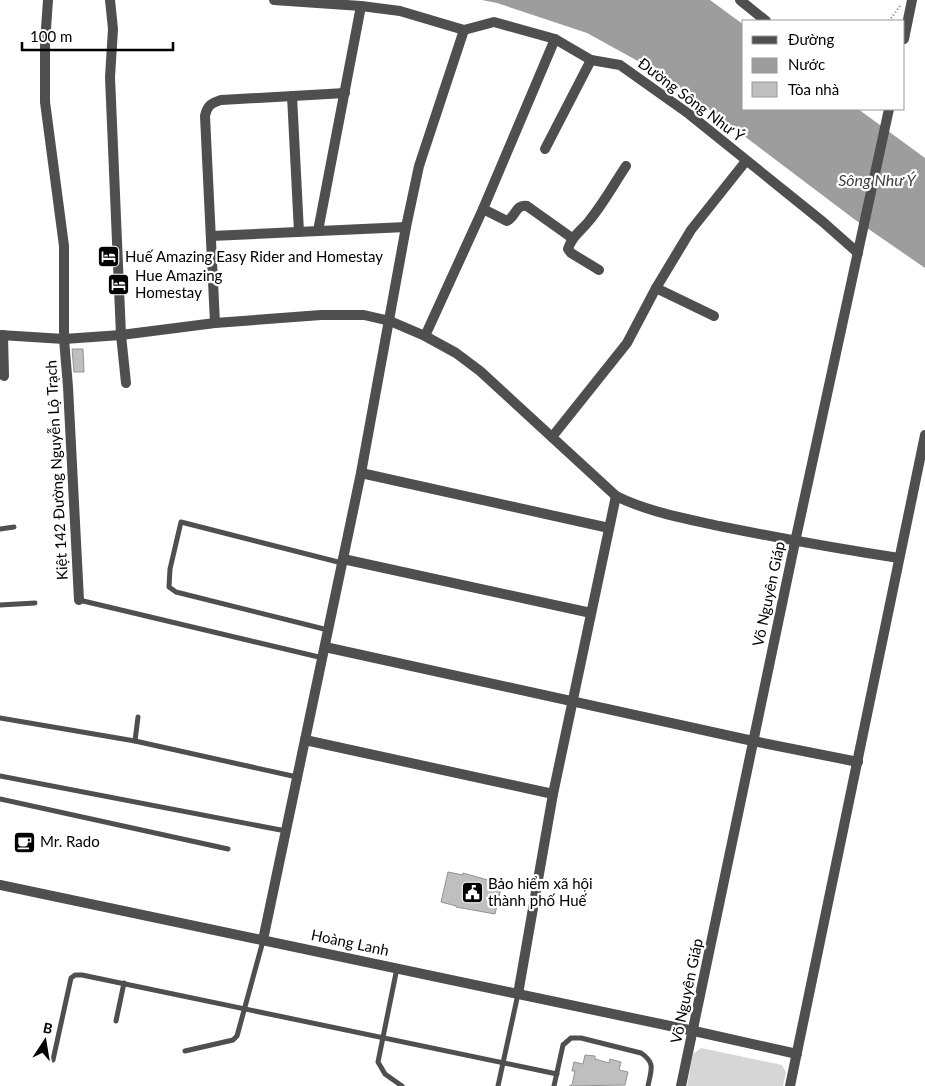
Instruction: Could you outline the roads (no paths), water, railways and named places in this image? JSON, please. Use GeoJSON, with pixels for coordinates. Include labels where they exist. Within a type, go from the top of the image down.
{"type":"FeatureCollection","features":[{"type":"Feature","properties":{"kind":"street","name":"Kiệt 142 Đường Nguyễn Lộ Trạch"},"geometry":{"type":"LineString","coordinates":[[48,0],[45,43],[45,102],[64,246],[64,339],[79,600]]}},
{"type":"Feature","properties":{"kind":"street"},"geometry":{"type":"LineString","coordinates":[[110,0],[113,29],[110,78],[121,335],[126,383]]}},
{"type":"Feature","properties":{"kind":"street"},"geometry":{"type":"LineString","coordinates":[[263,940],[361,473],[419,166],[464,30],[400,12],[361,6],[274,0]]}},
{"type":"Feature","properties":{"kind":"street"},"geometry":{"type":"LineString","coordinates":[[740,0],[765,20]]}},
{"type":"Feature","properties":{"kind":"street"},"geometry":{"type":"LineString","coordinates":[[905,34],[912,0]]}},
{"type":"Feature","properties":{"kind":"street"},"geometry":{"type":"LineString","coordinates":[[318,231],[361,6]]}},
{"type":"Feature","properties":{"kind":"street","name":"Đường Sông Như Ý"},"geometry":{"type":"LineString","coordinates":[[464,30],[494,22],[555,40],[591,60],[620,65],[689,114],[858,248]]}},
{"type":"Feature","properties":{"kind":"street"},"geometry":{"type":"LineString","coordinates":[[425,336],[483,209],[555,40]]}},
{"type":"Feature","properties":{"kind":"street"},"geometry":{"type":"LineString","coordinates":[[545,149],[591,60]]}},
{"type":"Feature","properties":{"kind":"street"},"geometry":{"type":"LineString","coordinates":[[215,323],[206,109],[211,103],[221,100],[344,93]]}},
{"type":"Feature","properties":{"kind":"street"},"geometry":{"type":"LineString","coordinates":[[292,96],[299,232]]}},
{"type":"Feature","properties":{"kind":"street","name":"Võ Nguyên Giáp"},"geometry":{"type":"LineString","coordinates":[[681,1086],[886,114]]}},
{"type":"Feature","properties":{"kind":"street"},"geometry":{"type":"LineString","coordinates":[[552,437],[627,343],[656,288],[691,230],[746,161]]}},
{"type":"Feature","properties":{"kind":"street"},"geometry":{"type":"LineString","coordinates":[[598,270],[571,253],[568,249],[572,238],[589,221],[626,166]]}},
{"type":"Feature","properties":{"kind":"street"},"geometry":{"type":"LineString","coordinates":[[483,209],[506,221],[511,218],[519,207],[522,205],[528,206],[572,238]]}},
{"type":"Feature","properties":{"kind":"street"},"geometry":{"type":"LineString","coordinates":[[211,236],[406,227]]}},
{"type":"Feature","properties":{"kind":"street"},"geometry":{"type":"LineString","coordinates":[[656,288],[714,316]]}},
{"type":"Feature","properties":{"kind":"street"},"geometry":{"type":"LineString","coordinates":[[4,376],[1,335],[64,339],[121,335],[215,323],[321,315],[364,315],[390,321],[425,336],[456,353],[480,371],[616,496],[632,504],[670,515],[795,542],[899,558]]}},
{"type":"Feature","properties":{"kind":"street"},"geometry":{"type":"LineString","coordinates":[[790,1086],[925,435]]}},
{"type":"Feature","properties":{"kind":"street"},"geometry":{"type":"LineString","coordinates":[[361,473],[609,528]]}},
{"type":"Feature","properties":{"kind":"street"},"geometry":{"type":"LineString","coordinates":[[518,994],[552,794],[616,496]]}},
{"type":"Feature","properties":{"kind":"street"},"geometry":{"type":"LineString","coordinates":[[342,561],[591,613]]}},
{"type":"Feature","properties":{"kind":"street"},"geometry":{"type":"LineString","coordinates":[[325,647],[753,741],[858,762]]}},
{"type":"Feature","properties":{"kind":"street"},"geometry":{"type":"LineString","coordinates":[[305,740],[552,794]]}},
{"type":"Feature","properties":{"kind":"street","name":"Hoàng Lanh"},"geometry":{"type":"LineString","coordinates":[[0,885],[797,1054]]}},
{"type":"Feature","properties":{"kind":"lane"},"geometry":{"type":"LineString","coordinates":[[329,630],[176,592],[169,587],[170,569],[181,522],[342,561]]}},
{"type":"Feature","properties":{"kind":"lane"},"geometry":{"type":"LineString","coordinates":[[0,529],[14,527]]}},
{"type":"Feature","properties":{"kind":"lane"},"geometry":{"type":"LineString","coordinates":[[79,600],[323,658]]}},
{"type":"Feature","properties":{"kind":"lane"},"geometry":{"type":"LineString","coordinates":[[0,605],[35,602]]}},
{"type":"Feature","properties":{"kind":"lane"},"geometry":{"type":"LineString","coordinates":[[135,741],[138,717]]}},
{"type":"Feature","properties":{"kind":"lane"},"geometry":{"type":"LineString","coordinates":[[0,718],[135,741],[298,777]]}},
{"type":"Feature","properties":{"kind":"lane"},"geometry":{"type":"LineString","coordinates":[[0,776],[286,831]]}},
{"type":"Feature","properties":{"kind":"lane"},"geometry":{"type":"LineString","coordinates":[[0,799],[228,849]]}},
{"type":"Feature","properties":{"kind":"lane"},"geometry":{"type":"LineString","coordinates":[[185,1051],[233,1040],[237,1036],[246,1009],[263,940]]}},
{"type":"Feature","properties":{"kind":"lane"},"geometry":{"type":"LineString","coordinates":[[397,968],[378,1062],[380,1069],[402,1086]]}},
{"type":"Feature","properties":{"kind":"lane"},"geometry":{"type":"LineString","coordinates":[[53,1060],[71,978],[75,974],[82,974],[557,1074]]}},
{"type":"Feature","properties":{"kind":"lane"},"geometry":{"type":"LineString","coordinates":[[116,1022],[124,983]]}},
{"type":"Feature","properties":{"kind":"lane"},"geometry":{"type":"LineString","coordinates":[[498,1086],[518,994]]}},
{"type":"Feature","properties":{"kind":"lane"},"geometry":{"type":"LineString","coordinates":[[554,1086],[563,1045],[571,1038],[581,1038],[641,1054],[649,1059],[652,1065],[648,1086]]}},
{"type":"Feature","properties":{"kind":"water","name":"Sông Như Ý"},"geometry":{"type":"Polygon","coordinates":[[[482,0],[710,0],[742,24],[742,110],[859,110],[925,158],[925,268],[854,219],[665,76],[587,33],[497,3],[482,0]]]}},
{"type":"Feature","properties":{"kind":"place","name":"Huế Amazing Easy Rider and Homestay"},"geometry":{"type":"Point","coordinates":[109,257]}},
{"type":"Feature","properties":{"kind":"place","name":"Hue Amazing Homestay"},"geometry":{"type":"Point","coordinates":[119,285]}},
{"type":"Feature","properties":{"kind":"place","name":"Mr. Rado"},"geometry":{"type":"Point","coordinates":[24,842]}},
{"type":"Feature","properties":{"kind":"place","name":"Bảo hiểm xã hội thành phố Huế"},"geometry":{"type":"Point","coordinates":[472,893]}}]}
